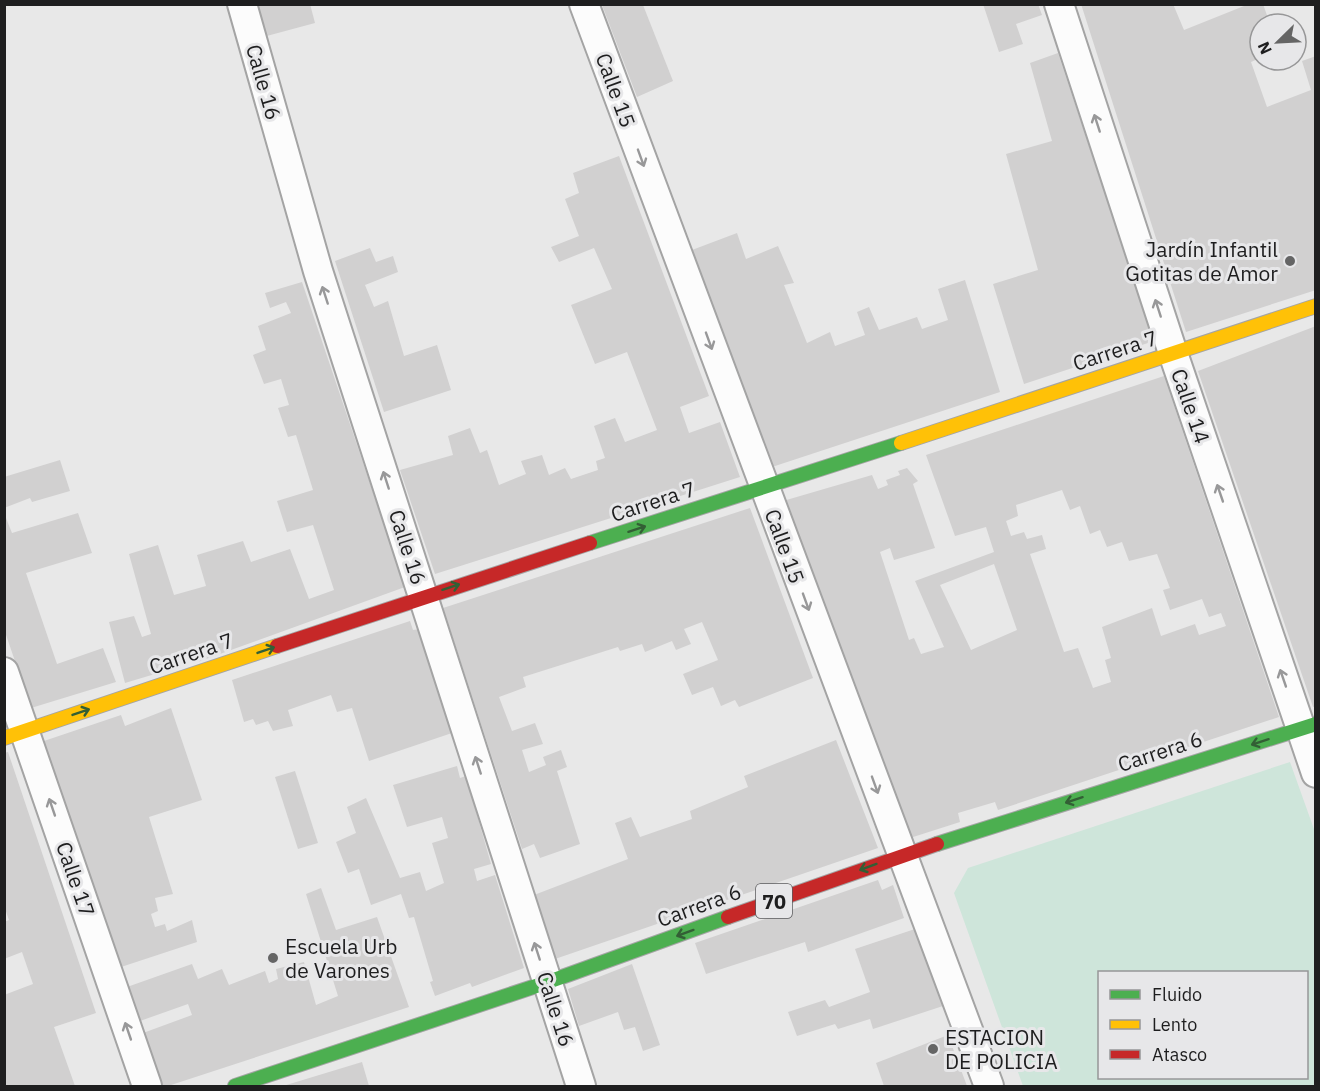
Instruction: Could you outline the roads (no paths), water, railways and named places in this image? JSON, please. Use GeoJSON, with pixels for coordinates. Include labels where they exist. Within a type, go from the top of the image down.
{"type":"FeatureCollection","features":[{"type":"Feature","properties":{"kind":"street","name":"Calle 16"},"geometry":{"type":"LineString","coordinates":[[242,4],[318,271],[580,1086]]}},
{"type":"Feature","properties":{"kind":"street","name":"Calle 15"},"geometry":{"type":"LineString","coordinates":[[584,4],[989,1086]]}},
{"type":"Feature","properties":{"kind":"street","name":"Calle 14"},"geometry":{"type":"LineString","coordinates":[[1059,4],[1173,353],[1308,726],[1316,772]]}},
{"type":"Feature","properties":{"kind":"street","name":"Carrera 7"},"geometry":{"type":"LineString","coordinates":[[15,734],[424,596],[764,488],[1316,306]]}},
{"type":"Feature","properties":{"kind":"street","name":"Calle 17"},"geometry":{"type":"LineString","coordinates":[[4,672],[15,734],[147,1086]]}},
{"type":"Feature","properties":{"kind":"street","name":"Carrera 6"},"geometry":{"type":"LineString","coordinates":[[235,1086],[548,982],[901,855],[1308,726]]}},
{"type":"Feature","properties":{"kind":"place","name":"Jardín Infantil Gotitas de Amor"},"geometry":{"type":"Point","coordinates":[1290,261]}},
{"type":"Feature","properties":{"kind":"place","name":"Escuela Urb de Varones"},"geometry":{"type":"Point","coordinates":[273,958]}},
{"type":"Feature","properties":{"kind":"place","name":"ESTACION DE POLICIA"},"geometry":{"type":"Point","coordinates":[933,1049]}}]}
